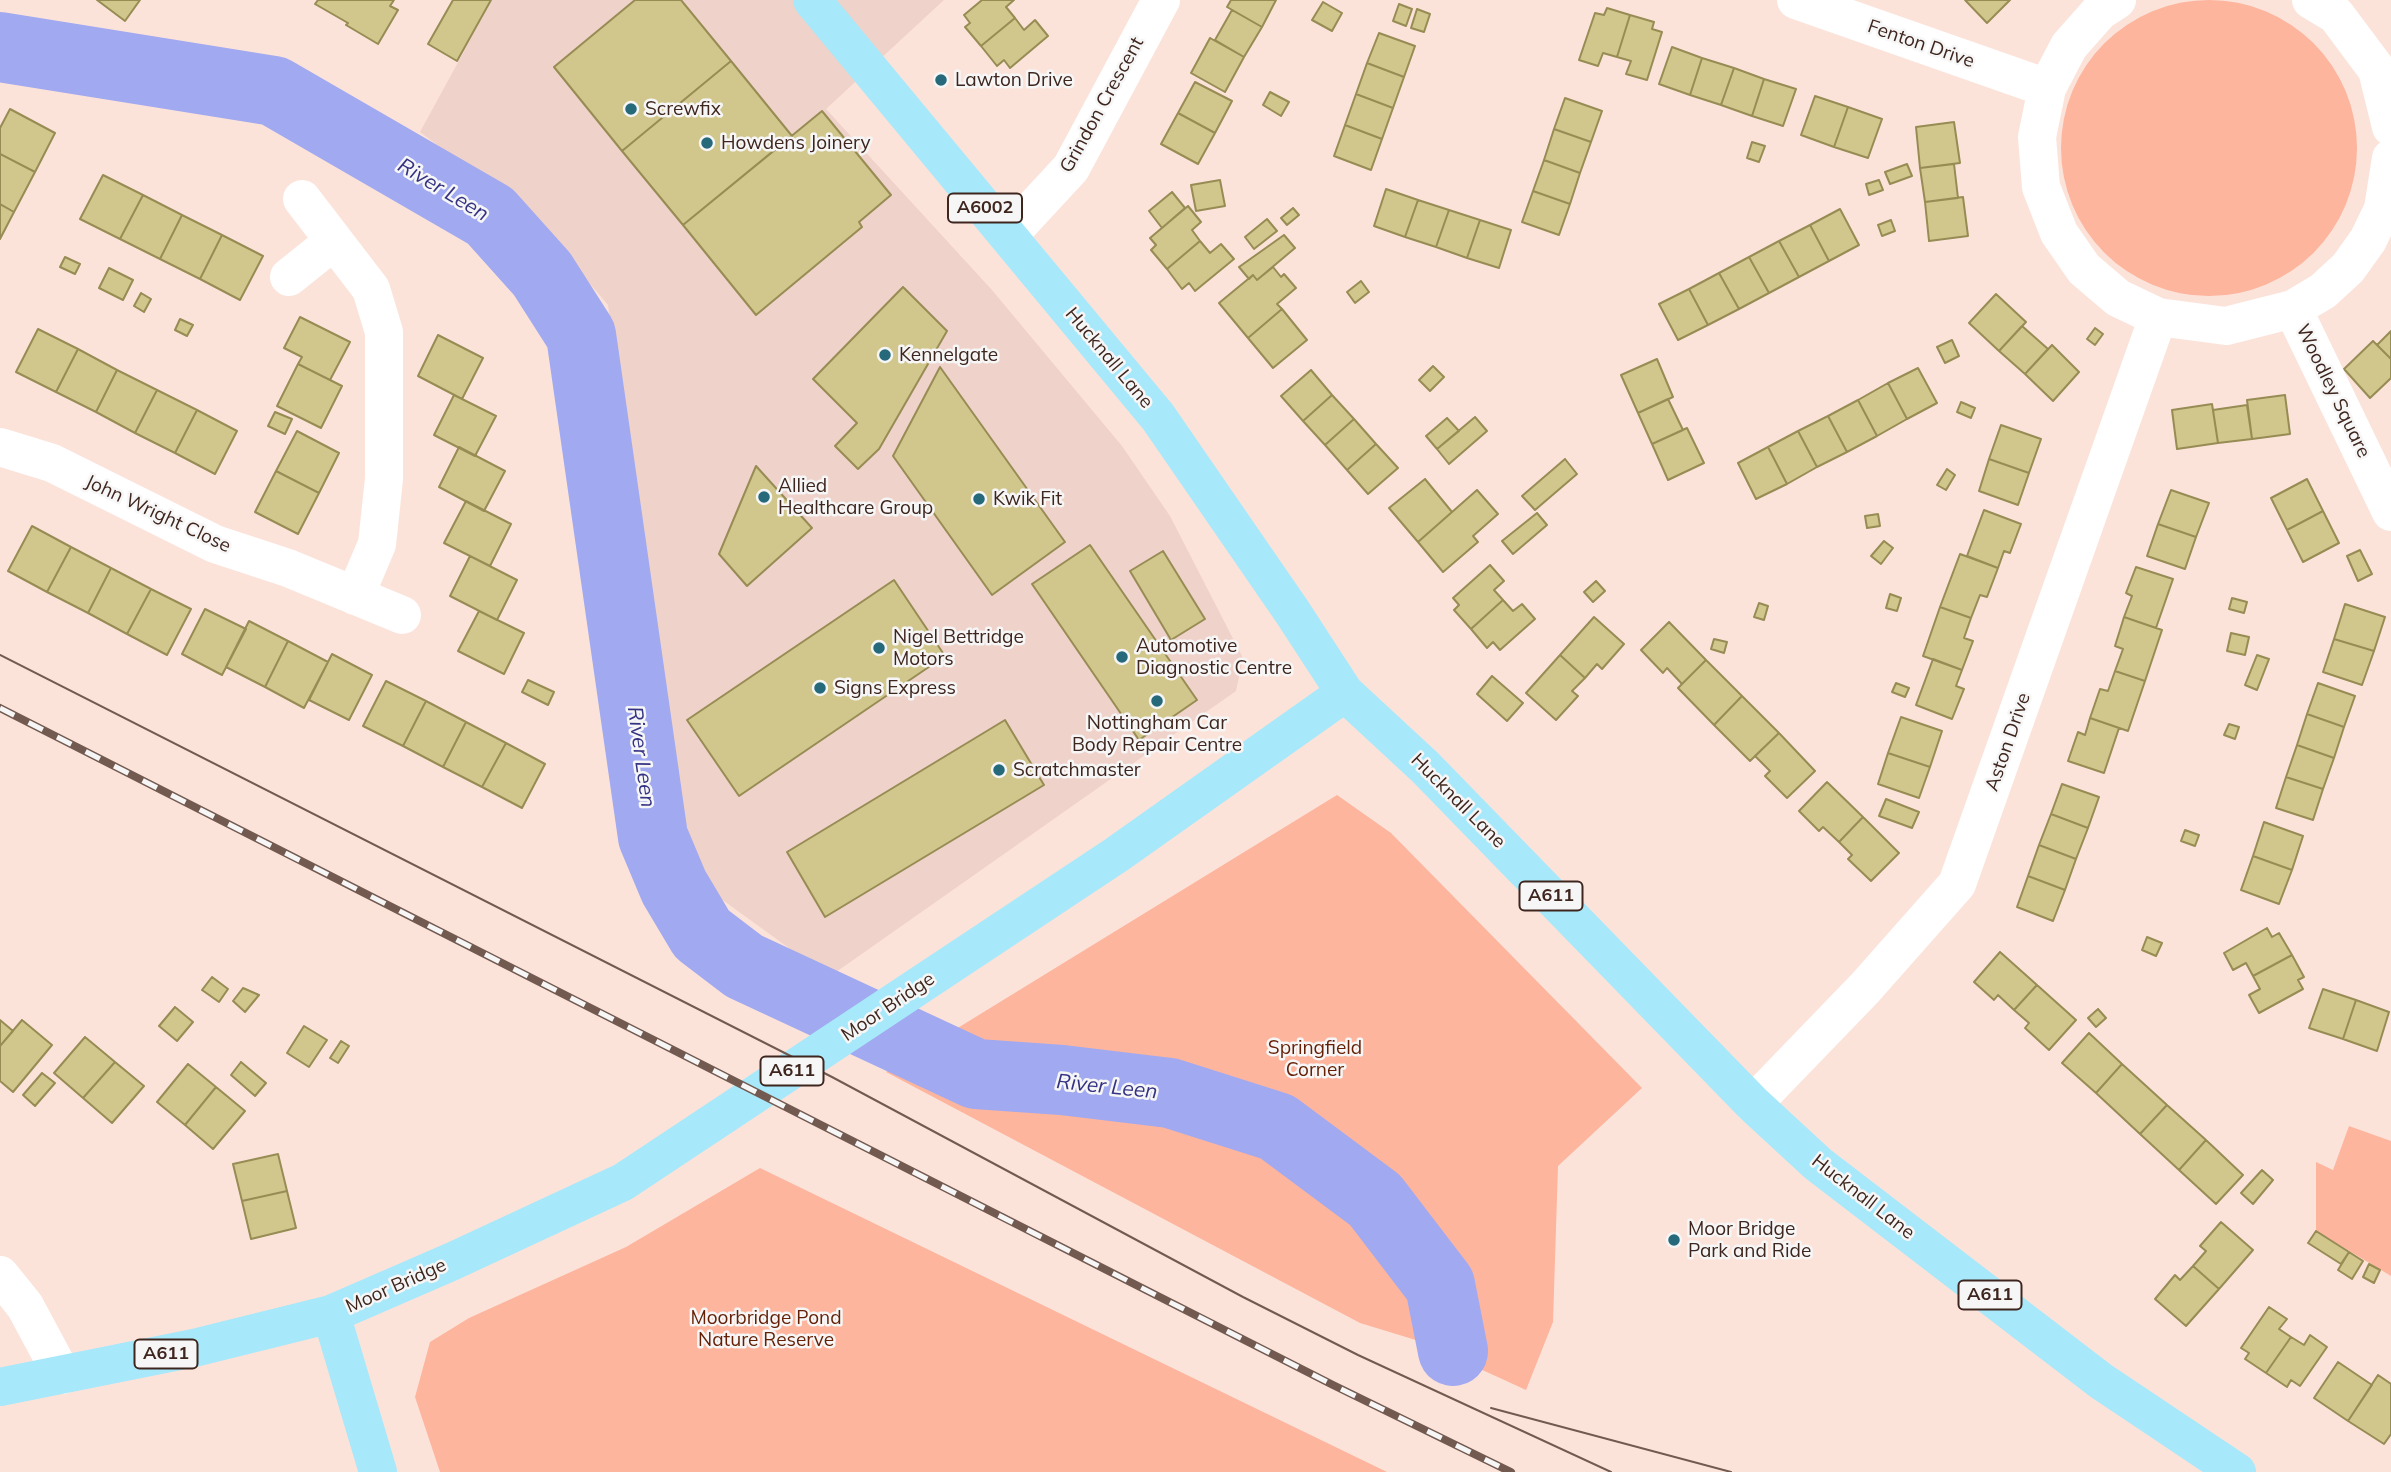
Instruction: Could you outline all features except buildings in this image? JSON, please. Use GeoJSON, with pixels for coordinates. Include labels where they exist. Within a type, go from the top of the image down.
{"type":"FeatureCollection","features":[{"type":"Feature","properties":{"kind":"main road","name":"Hucknall Lane"},"geometry":{"type":"LineString","coordinates":[[813,0],[1158,417],[1345,693],[1425,767],[1753,1104],[1818,1164],[2101,1381],[2237,1472]]}},
{"type":"Feature","properties":{"kind":"main road","name":"Moor Bridge"},"geometry":{"type":"LineString","coordinates":[[331,1314],[623,1182],[1116,855],[1345,693]]}},
{"type":"Feature","properties":{"kind":"main road","name":"A611"},"geometry":{"type":"LineString","coordinates":[[0,1387],[194,1348],[331,1314]]}},
{"type":"Feature","properties":{"kind":"main road"},"geometry":{"type":"LineString","coordinates":[[331,1314],[378,1472]]}},
{"type":"Feature","properties":{"kind":"street","name":"Grindon Crescent"},"geometry":{"type":"LineString","coordinates":[[1008,236],[1071,168],[1161,0]]}},
{"type":"Feature","properties":{"kind":"street","name":"Fenton Drive"},"geometry":{"type":"LineString","coordinates":[[1796,0],[2047,88]]}},
{"type":"Feature","properties":{"kind":"street"},"geometry":{"type":"LineString","coordinates":[[2117,0],[2099,11],[2068,46],[2047,88],[2037,137],[2041,187],[2059,233],[2084,269],[2118,298],[2158,317],[2226,327],[2293,309],[2323,291],[2348,268],[2368,240],[2387,210],[2391,158]]}},
{"type":"Feature","properties":{"kind":"street"},"geometry":{"type":"LineString","coordinates":[[2311,0],[2336,15],[2384,67],[2391,127]]}},
{"type":"Feature","properties":{"kind":"street"},"geometry":{"type":"LineString","coordinates":[[302,199],[370,289],[384,332],[383,479],[377,544],[355,596]]}},
{"type":"Feature","properties":{"kind":"street"},"geometry":{"type":"LineString","coordinates":[[289,277],[334,241]]}},
{"type":"Feature","properties":{"kind":"street","name":"Woodley Square"},"geometry":{"type":"LineString","coordinates":[[2293,309],[2391,512]]}},
{"type":"Feature","properties":{"kind":"street","name":"Aston Drive"},"geometry":{"type":"LineString","coordinates":[[1753,1104],[1865,988],[1957,884],[2158,317]]}},
{"type":"Feature","properties":{"kind":"street","name":"John Wright Close"},"geometry":{"type":"LineString","coordinates":[[0,447],[52,463],[215,544],[289,568],[402,615]]}},
{"type":"Feature","properties":{"kind":"street"},"geometry":{"type":"LineString","coordinates":[[0,1275],[25,1306],[62,1375]]}},
{"type":"Feature","properties":{"kind":"shaded area"},"geometry":{"type":"Polygon","coordinates":[[[492,0],[944,0],[826,109],[992,290],[1122,446],[1170,516],[1243,658],[1236,691],[829,977],[706,888],[681,834],[608,305],[531,215],[420,132],[492,0]]]}},
{"type":"Feature","properties":{"kind":"green space"},"geometry":{"type":"Polygon","coordinates":[[[2194,0],[2224,0],[2252,6],[2279,17],[2303,33],[2324,54],[2340,78],[2351,105],[2357,148],[2355,177],[2340,218],[2324,242],[2303,263],[2279,279],[2252,290],[2224,296],[2194,296],[2166,290],[2139,279],[2115,263],[2094,242],[2078,218],[2067,191],[2061,163],[2061,133],[2067,105],[2078,78],[2094,54],[2115,33],[2139,17],[2166,6],[2194,0]]]}},
{"type":"Feature","properties":{"kind":"green space","name":"Springfield Corner"},"geometry":{"type":"Polygon","coordinates":[[[1337,795],[1391,833],[1642,1088],[1558,1166],[1553,1322],[1526,1390],[1419,1341],[1360,1323],[886,1072],[1337,795]]]}},
{"type":"Feature","properties":{"kind":"green space"},"geometry":{"type":"Polygon","coordinates":[[[2349,1126],[2391,1141],[2391,1276],[2316,1231],[2316,1162],[2333,1170],[2349,1126]]]}},
{"type":"Feature","properties":{"kind":"green space","name":"Moorbridge Pond Nature Reserve"},"geometry":{"type":"Polygon","coordinates":[[[760,1168],[1387,1472],[440,1472],[415,1397],[430,1342],[469,1318],[626,1247],[760,1168]]]}},
{"type":"Feature","properties":{"kind":"waterway","name":"River Leen"},"geometry":{"type":"LineString","coordinates":[[0,47],[274,91],[490,216],[542,274],[581,335],[653,837],[674,887],[702,934],[744,966],[976,1074],[1062,1080],[1170,1093],[1277,1127],[1375,1200],[1440,1285],[1453,1351]]}},
{"type":"Feature","properties":{"kind":"tram line"},"geometry":{"type":"LineString","coordinates":[[0,655],[832,1077],[1243,1297],[1358,1355],[1611,1472]]}},
{"type":"Feature","properties":{"kind":"tram line"},"geometry":{"type":"LineString","coordinates":[[1491,1408],[1731,1472]]}},
{"type":"Feature","properties":{"kind":"railway"},"geometry":{"type":"LineString","coordinates":[[0,708],[1333,1385],[1511,1472]]}},
{"type":"Feature","properties":{"kind":"place","name":"Lawton Drive"},"geometry":{"type":"Point","coordinates":[941,80]}},
{"type":"Feature","properties":{"kind":"place","name":"Screwfix"},"geometry":{"type":"Point","coordinates":[631,109]}},
{"type":"Feature","properties":{"kind":"place","name":"Howdens Joinery"},"geometry":{"type":"Point","coordinates":[707,143]}},
{"type":"Feature","properties":{"kind":"place","name":"Kennelgate"},"geometry":{"type":"Point","coordinates":[885,355]}},
{"type":"Feature","properties":{"kind":"place","name":"Allied Healthcare Group"},"geometry":{"type":"Point","coordinates":[764,497]}},
{"type":"Feature","properties":{"kind":"place","name":"Kwik Fit"},"geometry":{"type":"Point","coordinates":[979,499]}},
{"type":"Feature","properties":{"kind":"place","name":"Nigel Bettridge Motors"},"geometry":{"type":"Point","coordinates":[879,648]}},
{"type":"Feature","properties":{"kind":"place","name":"Automotive Diagnostic Centre"},"geometry":{"type":"Point","coordinates":[1122,657]}},
{"type":"Feature","properties":{"kind":"place","name":"Signs Express"},"geometry":{"type":"Point","coordinates":[820,688]}},
{"type":"Feature","properties":{"kind":"place","name":"Nottingham Car Body Repair Centre"},"geometry":{"type":"Point","coordinates":[1157,701]}},
{"type":"Feature","properties":{"kind":"place","name":"Scratchmaster"},"geometry":{"type":"Point","coordinates":[999,770]}},
{"type":"Feature","properties":{"kind":"place","name":"Moor Bridge Park and Ride"},"geometry":{"type":"Point","coordinates":[1674,1240]}}]}
